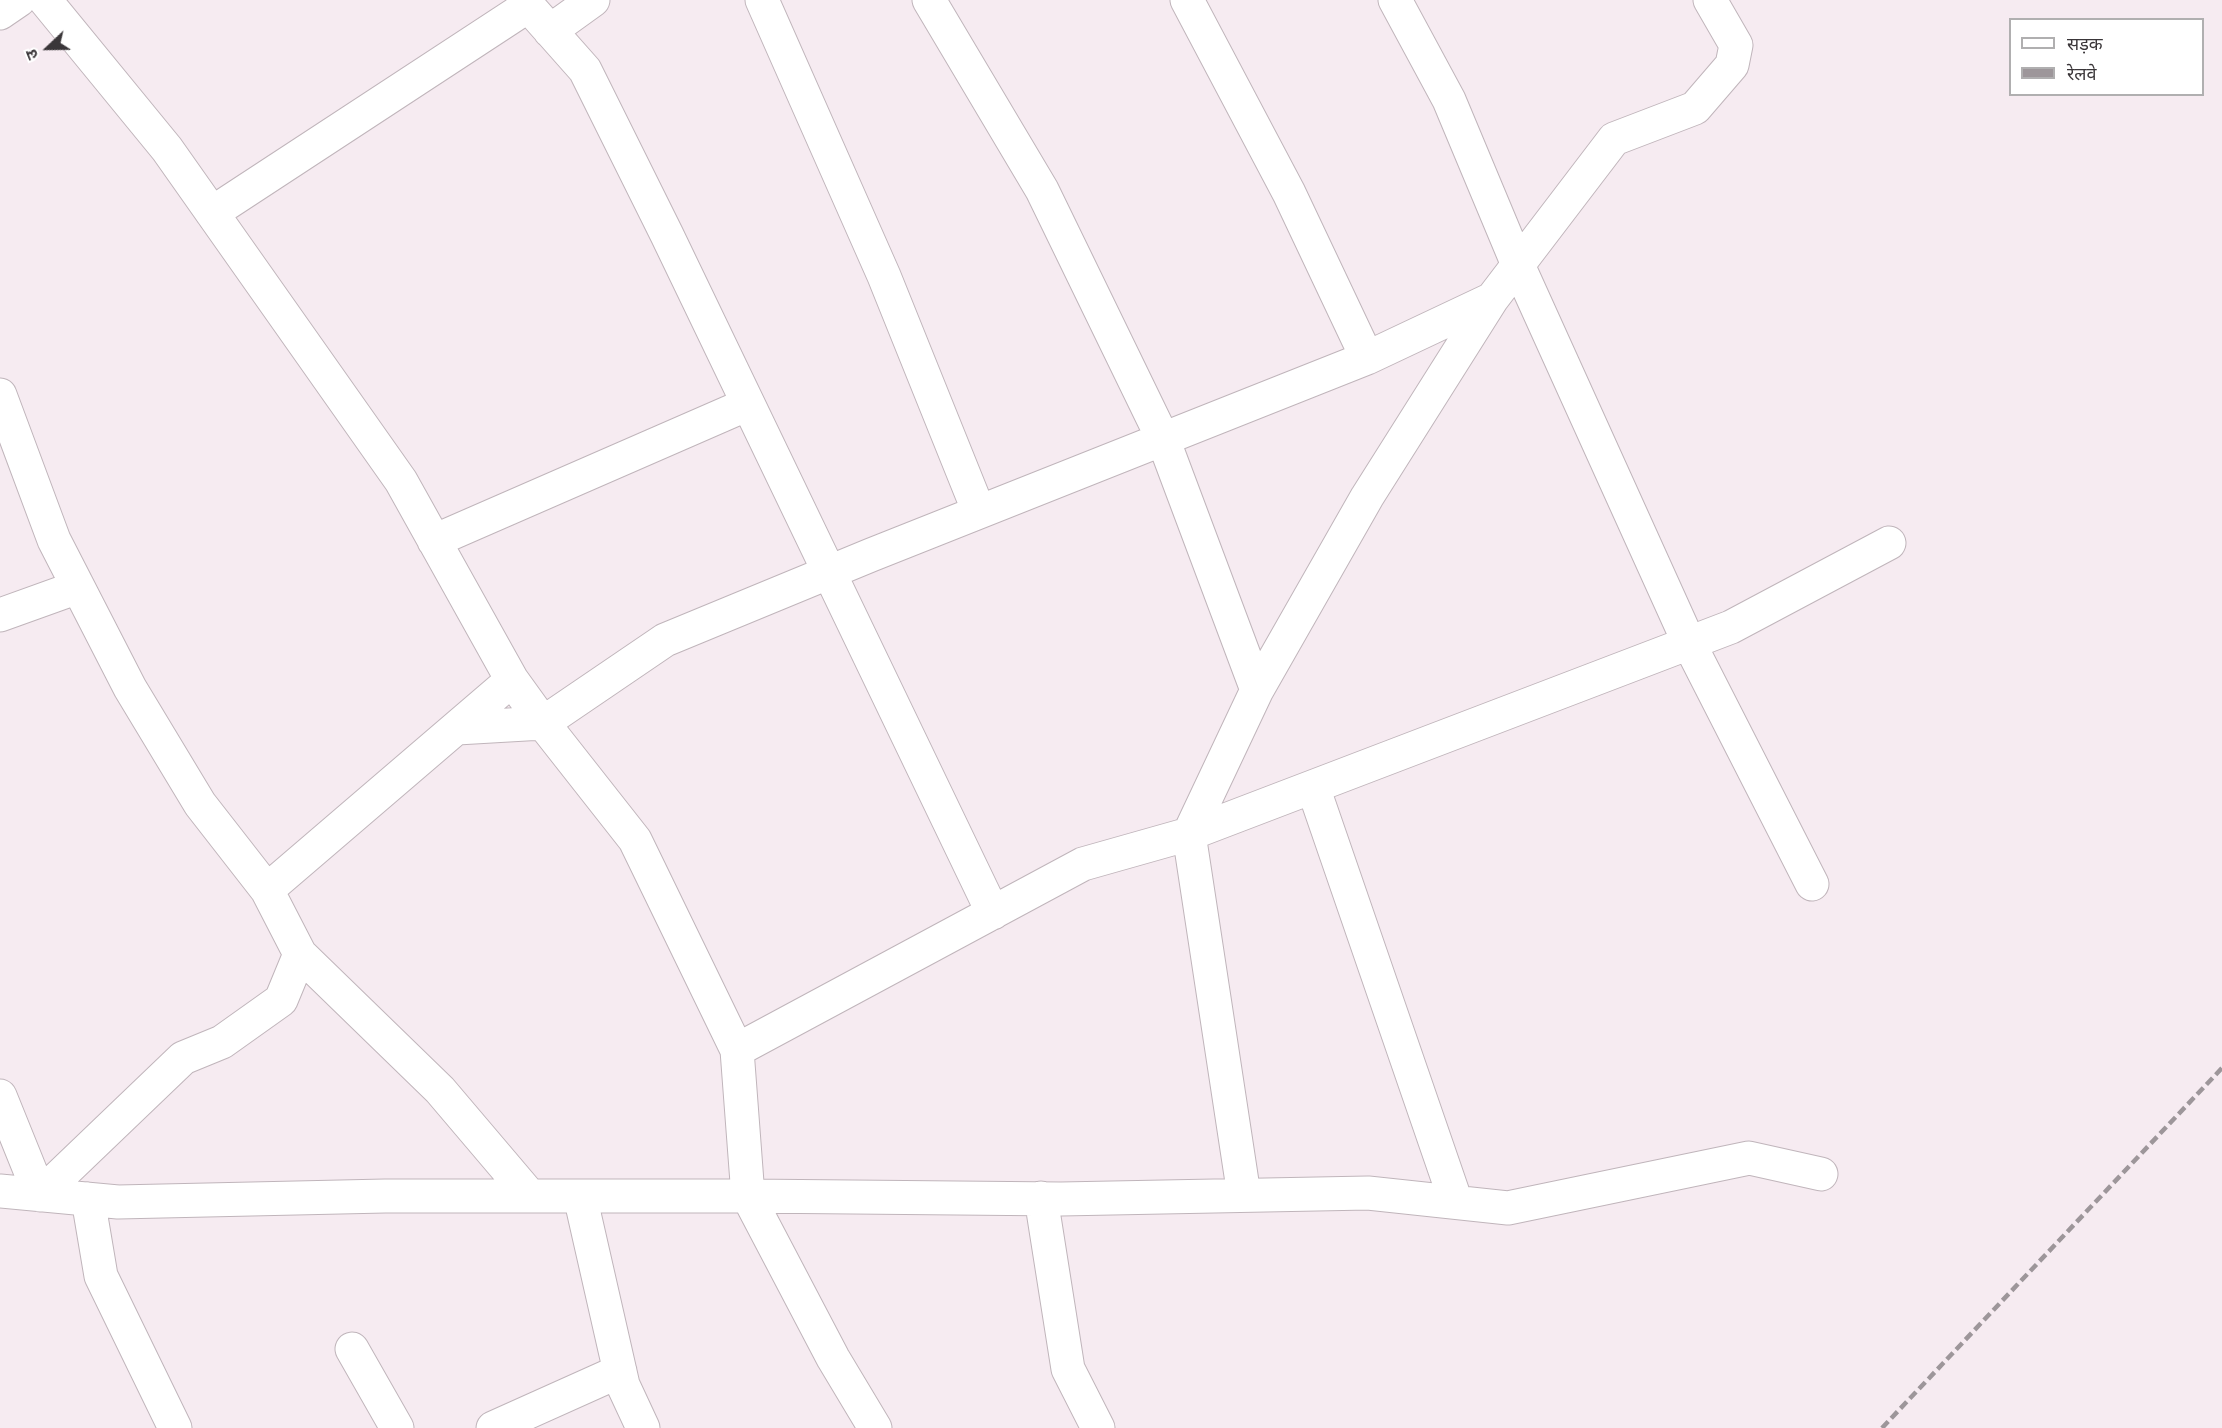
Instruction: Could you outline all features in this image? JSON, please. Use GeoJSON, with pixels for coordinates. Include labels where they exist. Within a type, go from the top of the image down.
{"type":"FeatureCollection","features":[{"type":"Feature","properties":{"kind":"street"},"geometry":{"type":"LineString","coordinates":[[0,13],[20,0]]}},
{"type":"Feature","properties":{"kind":"street"},"geometry":{"type":"LineString","coordinates":[[45,0],[167,149],[401,480],[512,680],[635,840],[737,1050],[748,1196],[833,1358],[875,1428]]}},
{"type":"Feature","properties":{"kind":"street"},"geometry":{"type":"LineString","coordinates":[[550,31],[592,0]]}},
{"type":"Feature","properties":{"kind":"street"},"geometry":{"type":"LineString","coordinates":[[762,0],[884,276],[979,512]]}},
{"type":"Feature","properties":{"kind":"street"},"geometry":{"type":"LineString","coordinates":[[929,0],[1042,190],[1163,439],[1257,690]]}},
{"type":"Feature","properties":{"kind":"street"},"geometry":{"type":"LineString","coordinates":[[1187,0],[1289,194],[1367,358]]}},
{"type":"Feature","properties":{"kind":"street"},"geometry":{"type":"LineString","coordinates":[[1395,0],[1449,100],[1518,265],[1689,643],[1812,884]]}},
{"type":"Feature","properties":{"kind":"street"},"geometry":{"type":"LineString","coordinates":[[1244,1195],[1189,834],[1257,690],[1367,497],[1492,299],[1614,139],[1695,108],[1732,65],[1736,45],[1710,0]]}},
{"type":"Feature","properties":{"kind":"street"},"geometry":{"type":"LineString","coordinates":[[212,213],[525,3],[585,70],[667,235],[993,912]]}},
{"type":"Feature","properties":{"kind":"street"},"geometry":{"type":"LineString","coordinates":[[457,728],[543,723],[665,640],[829,572],[1367,358],[1492,299]]}},
{"type":"Feature","properties":{"kind":"street"},"geometry":{"type":"LineString","coordinates":[[0,395],[54,540],[130,688],[200,804],[267,890],[300,954],[440,1090],[530,1196]]}},
{"type":"Feature","properties":{"kind":"street"},"geometry":{"type":"LineString","coordinates":[[434,542],[748,404]]}},
{"type":"Feature","properties":{"kind":"street"},"geometry":{"type":"LineString","coordinates":[[737,1050],[1083,864],[1189,834],[1731,627],[1889,543]]}},
{"type":"Feature","properties":{"kind":"street"},"geometry":{"type":"LineString","coordinates":[[0,615],[78,586]]}},
{"type":"Feature","properties":{"kind":"street"},"geometry":{"type":"LineString","coordinates":[[267,890],[512,680]]}},
{"type":"Feature","properties":{"kind":"street"},"geometry":{"type":"LineString","coordinates":[[1312,787],[1456,1202]]}},
{"type":"Feature","properties":{"kind":"street"},"geometry":{"type":"LineString","coordinates":[[40,1195],[183,1058],[222,1042],[281,1000],[300,954]]}},
{"type":"Feature","properties":{"kind":"street"},"geometry":{"type":"LineString","coordinates":[[0,1096],[40,1195]]}},
{"type":"Feature","properties":{"kind":"street"},"geometry":{"type":"LineString","coordinates":[[0,1191],[118,1202],[385,1196],[1041,1198],[1368,1193],[1508,1208],[1749,1158],[1821,1174]]}},
{"type":"Feature","properties":{"kind":"street"},"geometry":{"type":"LineString","coordinates":[[580,1196],[623,1385],[643,1428]]}},
{"type":"Feature","properties":{"kind":"street"},"geometry":{"type":"LineString","coordinates":[[1041,1198],[1068,1369],[1098,1428]]}},
{"type":"Feature","properties":{"kind":"street"},"geometry":{"type":"LineString","coordinates":[[88,1199],[101,1276],[175,1428]]}},
{"type":"Feature","properties":{"kind":"street"},"geometry":{"type":"LineString","coordinates":[[352,1349],[397,1428]]}},
{"type":"Feature","properties":{"kind":"street"},"geometry":{"type":"LineString","coordinates":[[493,1428],[620,1371]]}},
{"type":"Feature","properties":{"kind":"railway"},"geometry":{"type":"LineString","coordinates":[[1882,1428],[2222,1068]]}}]}
